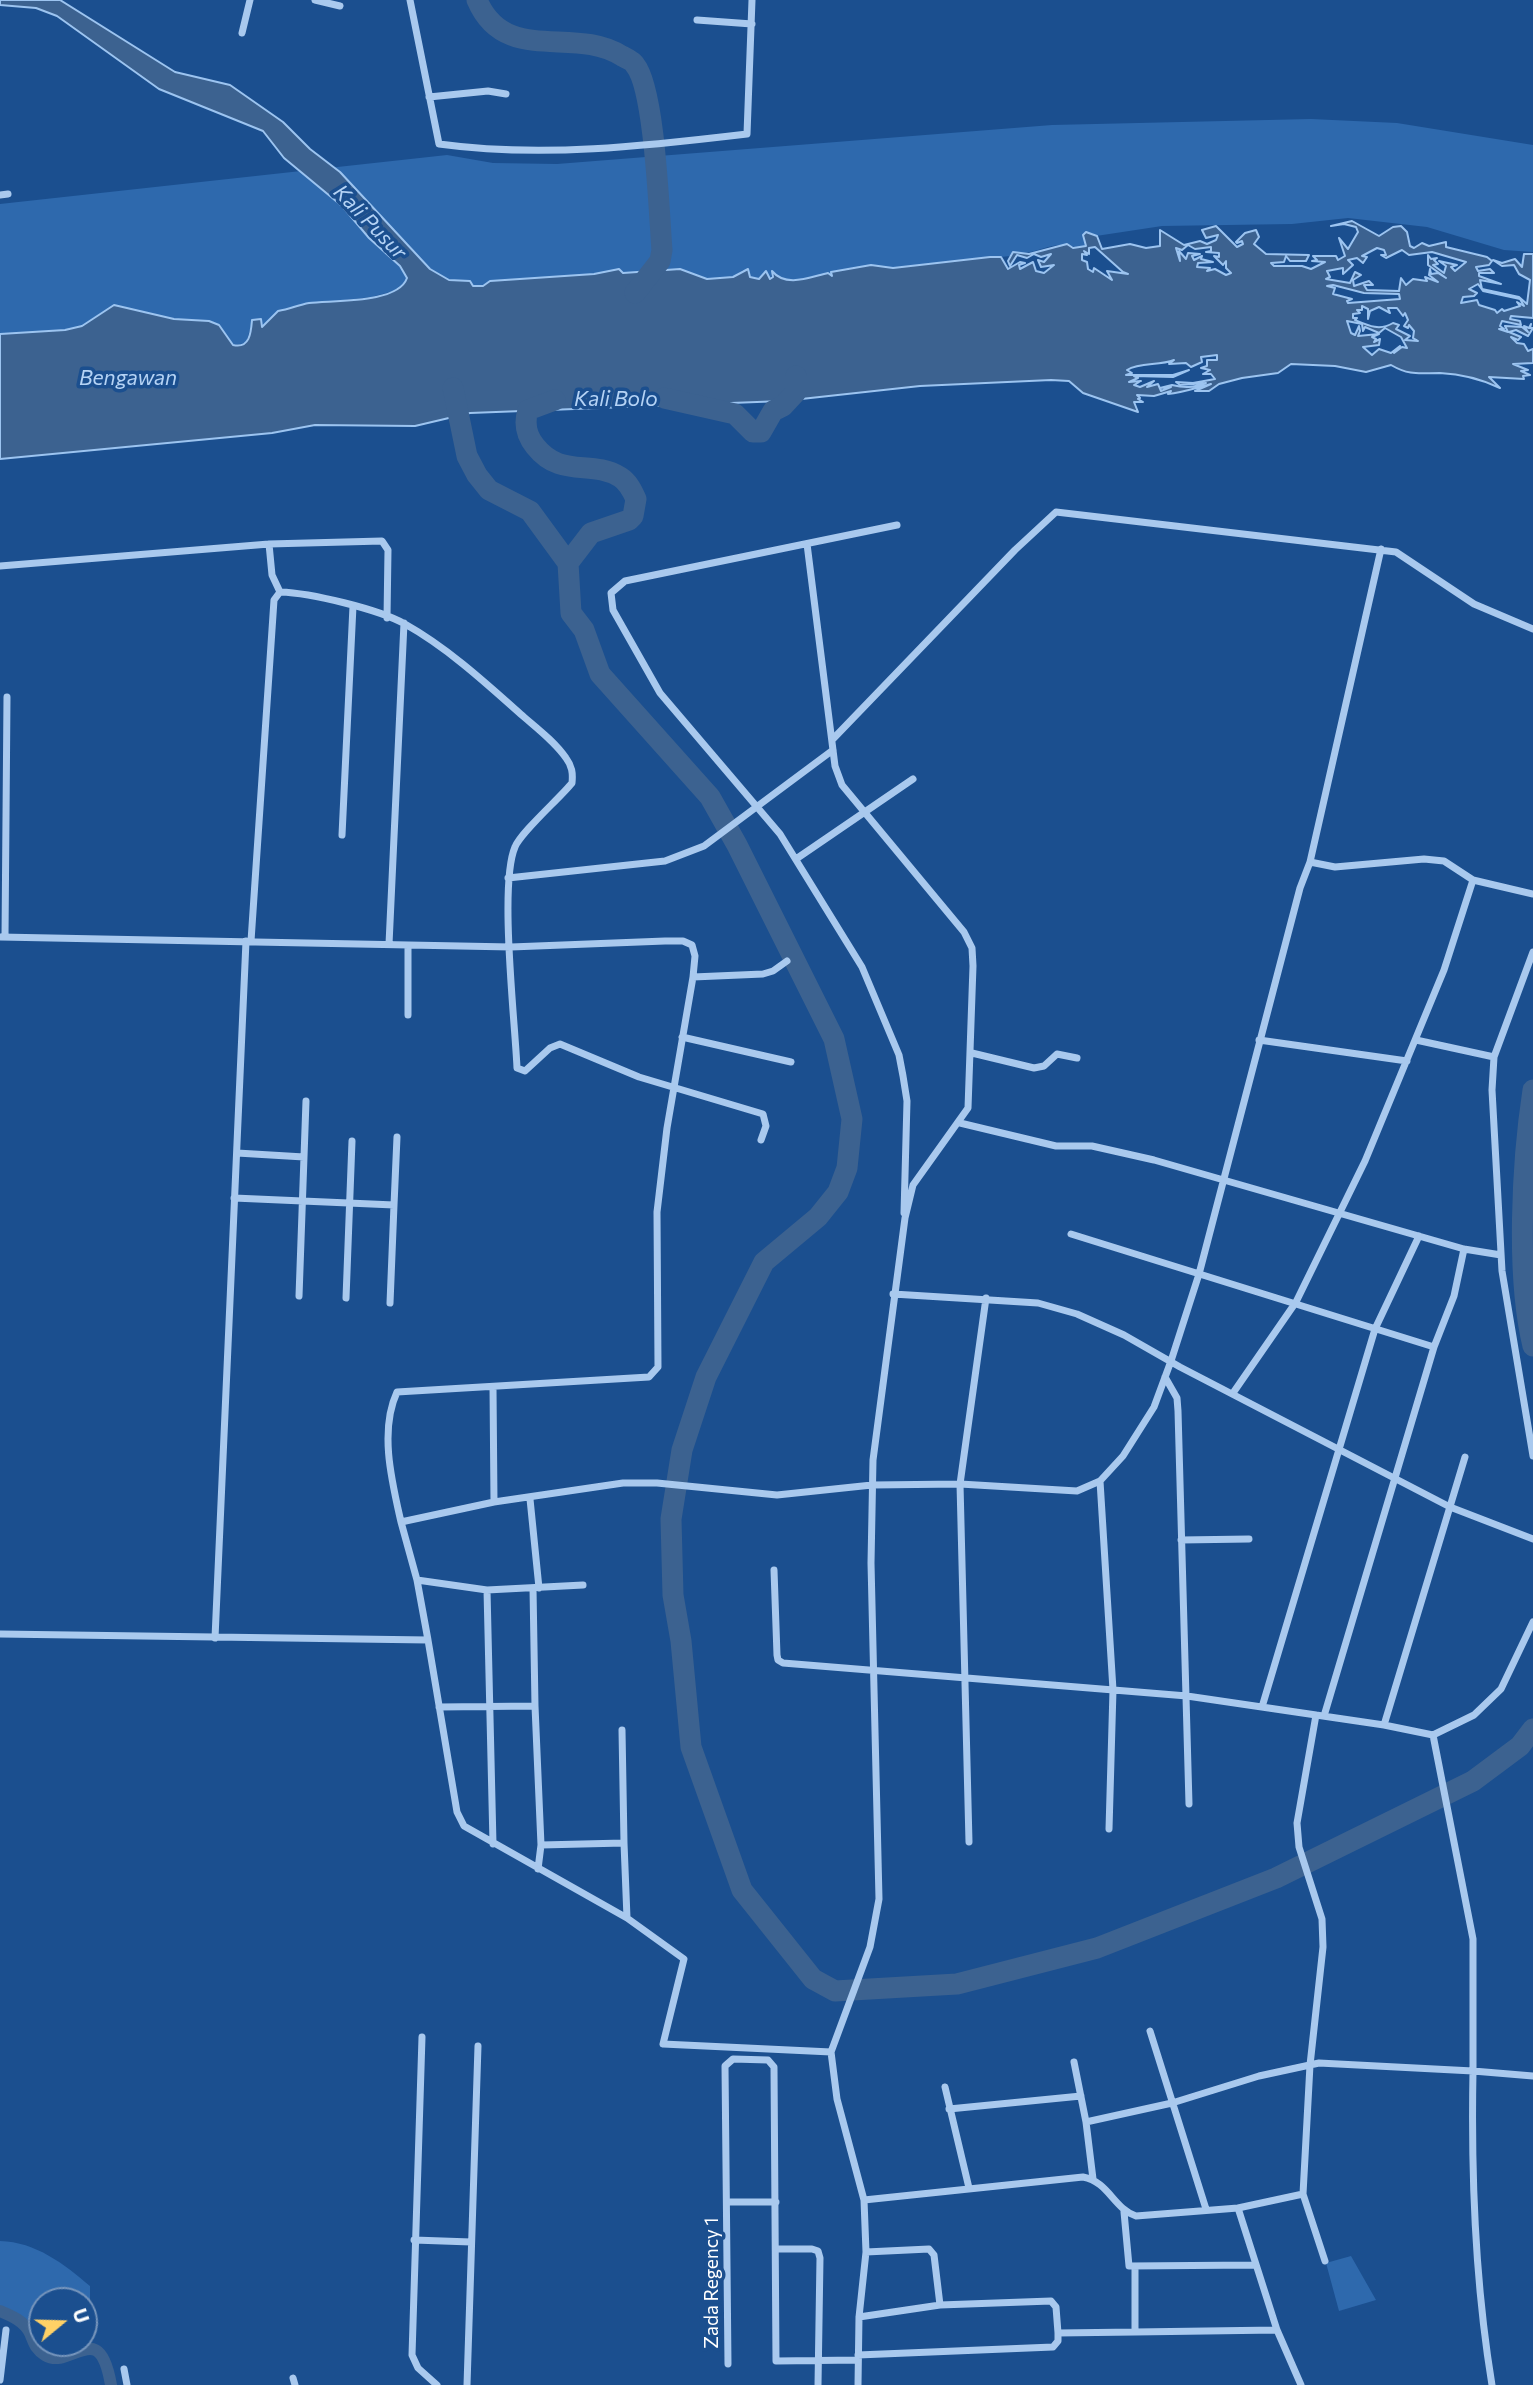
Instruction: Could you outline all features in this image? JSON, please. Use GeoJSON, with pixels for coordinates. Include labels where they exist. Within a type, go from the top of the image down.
{"type":"FeatureCollection","features":[{"type":"Feature","properties":{"kind":"street"},"geometry":{"type":"LineString","coordinates":[[242,33],[250,0]]}},
{"type":"Feature","properties":{"kind":"street"},"geometry":{"type":"LineString","coordinates":[[315,0],[340,6]]}},
{"type":"Feature","properties":{"kind":"street"},"geometry":{"type":"LineString","coordinates":[[410,0],[439,144],[491,150],[619,147],[747,134],[752,0]]}},
{"type":"Feature","properties":{"kind":"street"},"geometry":{"type":"LineString","coordinates":[[697,20],[752,24]]}},
{"type":"Feature","properties":{"kind":"street"},"geometry":{"type":"LineString","coordinates":[[429,97],[488,91],[506,94]]}},
{"type":"Feature","properties":{"kind":"street"},"geometry":{"type":"LineString","coordinates":[[832,740],[1015,550],[1056,512],[1381,549],[1410,559],[1474,604],[1533,629]]}},
{"type":"Feature","properties":{"kind":"street"},"geometry":{"type":"LineString","coordinates":[[897,525],[625,581],[611,593],[613,610],[660,694],[758,805],[796,859],[862,967],[899,1055],[907,1101],[902,1198],[905,1218]]}},
{"type":"Feature","properties":{"kind":"street"},"geometry":{"type":"LineString","coordinates":[[0,566],[268,544],[382,541],[388,550],[389,559],[387,618]]}},
{"type":"Feature","properties":{"kind":"street"},"geometry":{"type":"LineString","coordinates":[[268,544],[272,575],[280,592]]}},
{"type":"Feature","properties":{"kind":"street"},"geometry":{"type":"LineString","coordinates":[[807,544],[832,750],[842,785],[862,812],[946,908],[968,940],[974,966],[968,1108],[914,1185],[905,1218],[874,1432],[873,1669],[880,1815],[879,1899],[870,1947],[831,2052],[837,2099],[864,2200],[866,2252],[859,2317],[858,2385]]}},
{"type":"Feature","properties":{"kind":"street"},"geometry":{"type":"LineString","coordinates":[[401,1522],[494,1502],[530,1499],[622,1483],[657,1483],[777,1494],[872,1485],[960,1484],[1077,1491],[1100,1481],[1123,1456],[1148,1417],[1171,1361],[1199,1274],[1222,1177],[1300,888],[1310,862],[1381,549]]}},
{"type":"Feature","properties":{"kind":"street"},"geometry":{"type":"LineString","coordinates":[[280,592],[353,606],[404,623],[488,684],[567,758],[573,771],[572,783],[515,845],[508,878],[517,1068],[525,1071],[550,1048],[560,1044],[607,1066],[763,1114],[766,1126],[761,1140]]}},
{"type":"Feature","properties":{"kind":"street"},"geometry":{"type":"LineString","coordinates":[[215,1637],[234,1198],[249,941],[274,600],[280,592]]}},
{"type":"Feature","properties":{"kind":"street"},"geometry":{"type":"LineString","coordinates":[[342,835],[353,606]]}},
{"type":"Feature","properties":{"kind":"street"},"geometry":{"type":"LineString","coordinates":[[389,944],[404,623]]}},
{"type":"Feature","properties":{"kind":"street"},"geometry":{"type":"LineString","coordinates":[[7,697],[2,937],[511,947],[683,942],[695,950],[657,1212],[658,1367],[655,1373],[649,1377],[622,1379],[397,1392],[390,1420],[390,1472],[417,1580],[457,1812],[464,1826],[627,1918],[684,1959],[663,2044],[831,2052]]}},
{"type":"Feature","properties":{"kind":"street"},"geometry":{"type":"LineString","coordinates":[[508,878],[665,862],[704,846],[832,750]]}},
{"type":"Feature","properties":{"kind":"street"},"geometry":{"type":"LineString","coordinates":[[796,859],[914,779]]}},
{"type":"Feature","properties":{"kind":"street"},"geometry":{"type":"LineString","coordinates":[[1310,862],[1335,867],[1424,859],[1444,862],[1473,880],[1533,894]]}},
{"type":"Feature","properties":{"kind":"street"},"geometry":{"type":"LineString","coordinates":[[1233,1393],[1296,1303],[1365,1161],[1444,970],[1473,880]]}},
{"type":"Feature","properties":{"kind":"street"},"geometry":{"type":"LineString","coordinates":[[408,945],[408,1015]]}},
{"type":"Feature","properties":{"kind":"street"},"geometry":{"type":"LineString","coordinates":[[1533,952],[1494,1057],[1492,1090],[1501,1255],[1518,1377],[1533,1456]]}},
{"type":"Feature","properties":{"kind":"street"},"geometry":{"type":"LineString","coordinates":[[693,977],[763,974],[773,971],[787,961]]}},
{"type":"Feature","properties":{"kind":"street"},"geometry":{"type":"LineString","coordinates":[[682,1037],[791,1062]]}},
{"type":"Feature","properties":{"kind":"street"},"geometry":{"type":"LineString","coordinates":[[1259,1040],[1407,1061]]}},
{"type":"Feature","properties":{"kind":"street"},"geometry":{"type":"LineString","coordinates":[[1416,1040],[1494,1057]]}},
{"type":"Feature","properties":{"kind":"street"},"geometry":{"type":"LineString","coordinates":[[972,1053],[1034,1068],[1044,1066],[1057,1054],[1077,1058]]}},
{"type":"Feature","properties":{"kind":"street"},"geometry":{"type":"LineString","coordinates":[[299,1296],[306,1101]]}},
{"type":"Feature","properties":{"kind":"street"},"geometry":{"type":"LineString","coordinates":[[960,1123],[1056,1146],[1092,1146],[1222,1177],[1464,1249],[1501,1255]]}},
{"type":"Feature","properties":{"kind":"street"},"geometry":{"type":"LineString","coordinates":[[390,1303],[397,1138]]}},
{"type":"Feature","properties":{"kind":"street"},"geometry":{"type":"LineString","coordinates":[[345,1298],[352,1141]]}},
{"type":"Feature","properties":{"kind":"street"},"geometry":{"type":"LineString","coordinates":[[237,1153],[304,1157]]}},
{"type":"Feature","properties":{"kind":"street"},"geometry":{"type":"LineString","coordinates":[[234,1198],[394,1205]]}},
{"type":"Feature","properties":{"kind":"street"},"geometry":{"type":"LineString","coordinates":[[1071,1234],[1434,1348]]}},
{"type":"Feature","properties":{"kind":"street"},"geometry":{"type":"LineString","coordinates":[[1262,1707],[1376,1329],[1419,1236]]}},
{"type":"Feature","properties":{"kind":"street"},"geometry":{"type":"LineString","coordinates":[[1325,2262],[1303,2194],[1310,2065],[1323,1947],[1322,1919],[1299,1847],[1297,1823],[1320,1715],[1397,1480],[1434,1348],[1454,1296],[1464,1249]]}},
{"type":"Feature","properties":{"kind":"street"},"geometry":{"type":"LineString","coordinates":[[894,1294],[1038,1303],[1076,1314],[1124,1335],[1450,1507],[1533,1539]]}},
{"type":"Feature","properties":{"kind":"street"},"geometry":{"type":"LineString","coordinates":[[969,1842],[960,1484],[986,1298]]}},
{"type":"Feature","properties":{"kind":"street"},"geometry":{"type":"LineString","coordinates":[[1165,1377],[1177,1398],[1189,1804]]}},
{"type":"Feature","properties":{"kind":"street"},"geometry":{"type":"LineString","coordinates":[[493,1387],[494,1502]]}},
{"type":"Feature","properties":{"kind":"street"},"geometry":{"type":"LineString","coordinates":[[1384,1725],[1465,1457]]}},
{"type":"Feature","properties":{"kind":"street"},"geometry":{"type":"LineString","coordinates":[[1100,1481],[1113,1690],[1109,1829]]}},
{"type":"Feature","properties":{"kind":"street"},"geometry":{"type":"LineString","coordinates":[[530,1499],[536,1588],[535,1706],[541,1845],[538,1869]]}},
{"type":"Feature","properties":{"kind":"street"},"geometry":{"type":"LineString","coordinates":[[1181,1540],[1249,1539]]}},
{"type":"Feature","properties":{"kind":"street"},"geometry":{"type":"LineString","coordinates":[[774,1570],[778,1660],[963,1679],[1187,1696],[1384,1725],[1433,1735],[1474,1716],[1501,1689],[1533,1622]]}},
{"type":"Feature","properties":{"kind":"street"},"geometry":{"type":"LineString","coordinates":[[417,1580],[487,1590],[583,1585]]}},
{"type":"Feature","properties":{"kind":"street"},"geometry":{"type":"LineString","coordinates":[[487,1590],[493,1844]]}},
{"type":"Feature","properties":{"kind":"street"},"geometry":{"type":"LineString","coordinates":[[0,1634],[428,1640]]}},
{"type":"Feature","properties":{"kind":"street"},"geometry":{"type":"LineString","coordinates":[[439,1707],[535,1706]]}},
{"type":"Feature","properties":{"kind":"street"},"geometry":{"type":"LineString","coordinates":[[622,1730],[627,1918]]}},
{"type":"Feature","properties":{"kind":"street"},"geometry":{"type":"LineString","coordinates":[[1433,1735],[1473,1939],[1471,2130],[1480,2282],[1492,2385]]}},
{"type":"Feature","properties":{"kind":"street"},"geometry":{"type":"LineString","coordinates":[[541,1845],[624,1843]]}},
{"type":"Feature","properties":{"kind":"street"},"geometry":{"type":"LineString","coordinates":[[1150,2031],[1206,2209]]}},
{"type":"Feature","properties":{"kind":"street"},"geometry":{"type":"LineString","coordinates":[[422,2037],[412,2355],[418,2368],[437,2385]]}},
{"type":"Feature","properties":{"kind":"street"},"geometry":{"type":"LineString","coordinates":[[467,2385],[478,2046]]}},
{"type":"Feature","properties":{"kind":"street","name":"Zada Regency 1"},"geometry":{"type":"LineString","coordinates":[[728,2364],[725,2066],[733,2059],[768,2060],[774,2067],[776,2361],[1052,2347],[1059,2341],[1058,2333]]}},
{"type":"Feature","properties":{"kind":"street"},"geometry":{"type":"LineString","coordinates":[[1074,2062],[1086,2122],[1093,2179]]}},
{"type":"Feature","properties":{"kind":"street"},"geometry":{"type":"LineString","coordinates":[[1086,2122],[1172,2103],[1259,2076],[1310,2065],[1412,2066],[1533,2076]]}},
{"type":"Feature","properties":{"kind":"street"},"geometry":{"type":"LineString","coordinates":[[945,2087],[969,2188]]}},
{"type":"Feature","properties":{"kind":"street"},"geometry":{"type":"LineString","coordinates":[[949,2109],[1081,2096]]}},
{"type":"Feature","properties":{"kind":"street"},"geometry":{"type":"LineString","coordinates":[[864,2200],[1083,2177],[1093,2179],[1105,2187],[1124,2212],[1127,2262],[1135,2268],[1255,2265]]}},
{"type":"Feature","properties":{"kind":"street"},"geometry":{"type":"LineString","coordinates":[[1124,2212],[1151,2217],[1206,2209],[1238,2208],[1303,2194]]}},
{"type":"Feature","properties":{"kind":"street","name":"Zada Regency 1"},"geometry":{"type":"LineString","coordinates":[[727,2203],[776,2202]]}},
{"type":"Feature","properties":{"kind":"street"},"geometry":{"type":"LineString","coordinates":[[1238,2208],[1277,2330],[1301,2385]]}},
{"type":"Feature","properties":{"kind":"street"},"geometry":{"type":"LineString","coordinates":[[414,2239],[471,2242]]}},
{"type":"Feature","properties":{"kind":"street"},"geometry":{"type":"LineString","coordinates":[[776,2249],[818,2251],[818,2385]]}},
{"type":"Feature","properties":{"kind":"street"},"geometry":{"type":"LineString","coordinates":[[866,2252],[929,2249],[934,2255],[940,2305]]}},
{"type":"Feature","properties":{"kind":"street"},"geometry":{"type":"LineString","coordinates":[[1135,2268],[1135,2332]]}},
{"type":"Feature","properties":{"kind":"street"},"geometry":{"type":"LineString","coordinates":[[859,2317],[940,2305],[1051,2301],[1056,2307],[1058,2333],[1277,2330]]}},
{"type":"Feature","properties":{"kind":"street"},"geometry":{"type":"LineString","coordinates":[[0,2380],[6,2330]]}},
{"type":"Feature","properties":{"kind":"street"},"geometry":{"type":"LineString","coordinates":[[124,2369],[127,2385]]}},
{"type":"Feature","properties":{"kind":"shaded area"},"geometry":{"type":"Polygon","coordinates":[[[1311,119],[1397,123],[1533,145],[1533,252],[1504,250],[1427,227],[1348,218],[1292,224],[1162,226],[1096,236],[1092,233],[1087,246],[1084,247],[1057,245],[1013,252],[1010,256],[893,268],[871,265],[832,272],[832,277],[828,273],[792,280],[772,273],[770,280],[764,272],[759,279],[750,277],[743,270],[733,277],[707,279],[681,270],[623,273],[619,269],[594,274],[494,281],[478,287],[443,278],[371,297],[300,305],[269,319],[265,326],[261,326],[261,322],[251,326],[246,343],[233,345],[219,325],[209,321],[174,319],[114,305],[82,326],[65,330],[0,334],[0,204],[447,155],[493,163],[557,164],[1052,125],[1311,119]]]}},
{"type":"Feature","properties":{"kind":"shaded area"},"geometry":{"type":"Polygon","coordinates":[[[0,2241],[26,2245],[49,2256],[90,2286],[28,2287],[28,2322],[0,2307],[0,2241]]]}},
{"type":"Feature","properties":{"kind":"shaded area"},"geometry":{"type":"Polygon","coordinates":[[[1351,2256],[1376,2300],[1339,2311],[1326,2263],[1351,2256]]]}},
{"type":"Feature","properties":{"kind":"water","name":"Bengawan"},"geometry":{"type":"Polygon","coordinates":[[[0,0],[60,0],[175,72],[230,85],[283,122],[310,149],[340,172],[430,269],[449,280],[470,281],[473,286],[483,286],[490,281],[594,274],[619,269],[623,273],[680,269],[707,279],[733,277],[748,269],[750,277],[759,279],[766,271],[770,279],[773,277],[772,271],[784,279],[798,280],[828,273],[832,276],[831,272],[871,265],[893,268],[990,257],[1001,257],[1008,269],[1020,262],[1025,263],[1019,265],[1020,269],[1033,262],[1036,271],[1044,273],[1054,265],[1041,267],[1038,260],[1044,262],[1051,254],[1041,257],[1034,254],[1027,258],[1017,255],[1010,266],[1008,261],[1013,252],[1029,254],[1067,244],[1073,248],[1086,246],[1083,235],[1086,232],[1097,236],[1102,249],[1130,244],[1146,248],[1160,246],[1160,230],[1184,245],[1200,241],[1207,244],[1216,240],[1218,235],[1206,238],[1202,230],[1216,226],[1237,247],[1243,244],[1242,241],[1236,242],[1245,233],[1256,230],[1259,237],[1254,244],[1266,254],[1309,255],[1306,261],[1290,261],[1286,256],[1284,262],[1271,263],[1274,266],[1302,266],[1311,269],[1325,262],[1312,261],[1317,260],[1313,256],[1336,256],[1338,260],[1345,256],[1339,238],[1348,249],[1358,232],[1356,227],[1344,224],[1331,226],[1352,221],[1379,236],[1393,227],[1401,226],[1407,232],[1410,246],[1414,248],[1422,243],[1429,246],[1446,242],[1446,247],[1487,257],[1492,261],[1489,265],[1476,267],[1478,271],[1490,269],[1494,273],[1479,273],[1479,276],[1501,284],[1480,280],[1482,289],[1519,297],[1527,304],[1530,280],[1519,274],[1514,265],[1502,266],[1493,260],[1502,263],[1515,259],[1522,267],[1524,254],[1533,254],[1533,318],[1511,316],[1510,319],[1520,321],[1521,325],[1502,321],[1500,326],[1504,329],[1499,329],[1508,332],[1505,326],[1522,327],[1528,332],[1524,326],[1529,328],[1531,324],[1530,328],[1533,328],[1528,336],[1516,330],[1509,332],[1521,337],[1518,340],[1511,337],[1517,343],[1524,344],[1528,351],[1533,349],[1533,363],[1513,364],[1528,370],[1521,371],[1530,375],[1523,376],[1524,379],[1489,377],[1500,388],[1463,376],[1409,372],[1391,365],[1366,372],[1335,366],[1291,364],[1278,373],[1219,384],[1209,391],[1195,391],[1211,384],[1168,394],[1171,391],[1154,396],[1137,395],[1143,402],[1134,402],[1138,412],[1083,393],[1069,381],[1051,380],[920,386],[783,401],[470,413],[415,426],[315,425],[272,433],[0,459],[0,334],[65,330],[82,326],[114,305],[174,319],[209,321],[219,325],[233,345],[239,346],[248,338],[252,320],[261,319],[262,327],[278,311],[301,305],[378,297],[401,286],[407,278],[400,266],[369,238],[342,206],[284,158],[263,131],[159,89],[57,16],[36,8],[0,5],[0,0]],[[1188,245],[1182,250],[1176,248],[1180,261],[1179,251],[1186,259],[1188,253],[1200,254],[1192,256],[1194,260],[1202,256],[1201,259],[1213,262],[1198,263],[1197,267],[1210,268],[1207,271],[1215,269],[1226,275],[1231,273],[1226,268],[1226,261],[1223,265],[1214,256],[1219,257],[1219,253],[1206,252],[1211,251],[1211,247],[1195,249],[1188,245]],[[1095,247],[1089,248],[1089,254],[1084,251],[1087,255],[1082,254],[1082,260],[1087,262],[1088,269],[1093,272],[1094,268],[1112,280],[1107,271],[1128,274],[1095,247]],[[1377,248],[1362,256],[1367,257],[1363,263],[1357,258],[1348,260],[1353,265],[1343,274],[1343,268],[1327,271],[1330,277],[1326,279],[1350,283],[1355,272],[1361,275],[1353,280],[1354,286],[1369,281],[1373,285],[1364,285],[1367,290],[1399,291],[1401,278],[1406,285],[1413,279],[1427,281],[1425,277],[1438,282],[1429,275],[1430,269],[1431,274],[1438,273],[1446,278],[1428,265],[1428,255],[1431,259],[1437,258],[1434,260],[1438,264],[1433,265],[1444,273],[1446,266],[1439,261],[1457,265],[1451,267],[1455,271],[1466,262],[1432,252],[1409,255],[1402,250],[1386,258],[1381,255],[1386,255],[1384,250],[1377,248]],[[1478,284],[1469,289],[1477,293],[1463,297],[1461,303],[1477,300],[1479,305],[1497,313],[1502,309],[1504,311],[1520,306],[1517,302],[1524,306],[1520,299],[1483,291],[1478,284]],[[1327,286],[1335,288],[1333,294],[1352,299],[1347,301],[1348,303],[1400,299],[1399,294],[1364,293],[1327,286]],[[1362,306],[1362,310],[1357,310],[1360,313],[1353,314],[1353,318],[1357,318],[1355,320],[1374,327],[1393,323],[1399,325],[1396,329],[1410,336],[1405,340],[1418,341],[1413,338],[1414,331],[1409,325],[1408,328],[1404,326],[1408,320],[1405,313],[1403,316],[1397,308],[1388,308],[1390,313],[1379,307],[1370,311],[1368,319],[1368,309],[1362,306]],[[1347,321],[1351,333],[1355,335],[1359,326],[1358,336],[1379,334],[1372,337],[1376,339],[1374,342],[1380,339],[1379,345],[1363,347],[1372,355],[1379,349],[1391,353],[1400,346],[1394,353],[1402,347],[1407,348],[1401,337],[1385,328],[1379,333],[1365,327],[1363,331],[1362,324],[1347,321]],[[1217,355],[1201,357],[1202,362],[1191,367],[1186,363],[1169,364],[1174,360],[1138,366],[1127,370],[1132,373],[1126,375],[1173,375],[1189,370],[1173,377],[1134,376],[1138,378],[1129,382],[1141,381],[1134,385],[1140,387],[1154,381],[1147,387],[1158,384],[1161,391],[1171,387],[1160,388],[1172,385],[1193,387],[1206,383],[1180,385],[1176,382],[1193,383],[1215,379],[1211,374],[1203,374],[1210,370],[1201,368],[1207,366],[1207,360],[1217,360],[1217,355]]]}},
{"type":"Feature","properties":{"kind":"waterway","name":"Kali Bolo"},"geometry":{"type":"LineString","coordinates":[[477,0],[489,20],[505,32],[523,39],[603,47],[635,65],[642,78],[652,125],[662,250],[660,261],[635,293]]}},
{"type":"Feature","properties":{"kind":"waterway","name":"Kali Bolo"},"geometry":{"type":"LineString","coordinates":[[664,398],[735,414],[753,432],[761,432],[773,411],[783,406],[796,392],[796,376]]}},
{"type":"Feature","properties":{"kind":"waterway","name":"Kali Pusur"},"geometry":{"type":"LineString","coordinates":[[453,388],[467,456],[477,475],[489,490],[530,511],[568,563]]}},
{"type":"Feature","properties":{"kind":"waterway","name":"Kali Bolo"},"geometry":{"type":"LineString","coordinates":[[555,400],[528,410],[527,429],[535,446],[555,462],[566,466],[598,469],[620,477],[630,486],[636,499],[633,516],[629,520],[591,533],[568,563]]}},
{"type":"Feature","properties":{"kind":"waterway"},"geometry":{"type":"LineString","coordinates":[[568,563],[571,613],[584,630],[600,674],[710,797],[737,845],[834,1039],[852,1119],[847,1168],[838,1192],[818,1217],[764,1262],[706,1377],[682,1450],[671,1519],[673,1595],[681,1641],[691,1747],[742,1890],[813,1979],[835,1991],[957,1984],[1097,1948],[1276,1878],[1473,1781],[1520,1746],[1533,1729]]}},
{"type":"Feature","properties":{"kind":"waterway"},"geometry":{"type":"LineString","coordinates":[[1533,1090],[1522,1219],[1524,1287],[1533,1346]]}},
{"type":"Feature","properties":{"kind":"waterway"},"geometry":{"type":"LineString","coordinates":[[0,2311],[24,2325],[37,2348],[45,2355],[65,2357],[92,2349],[99,2353],[106,2364],[111,2385]]}}]}
